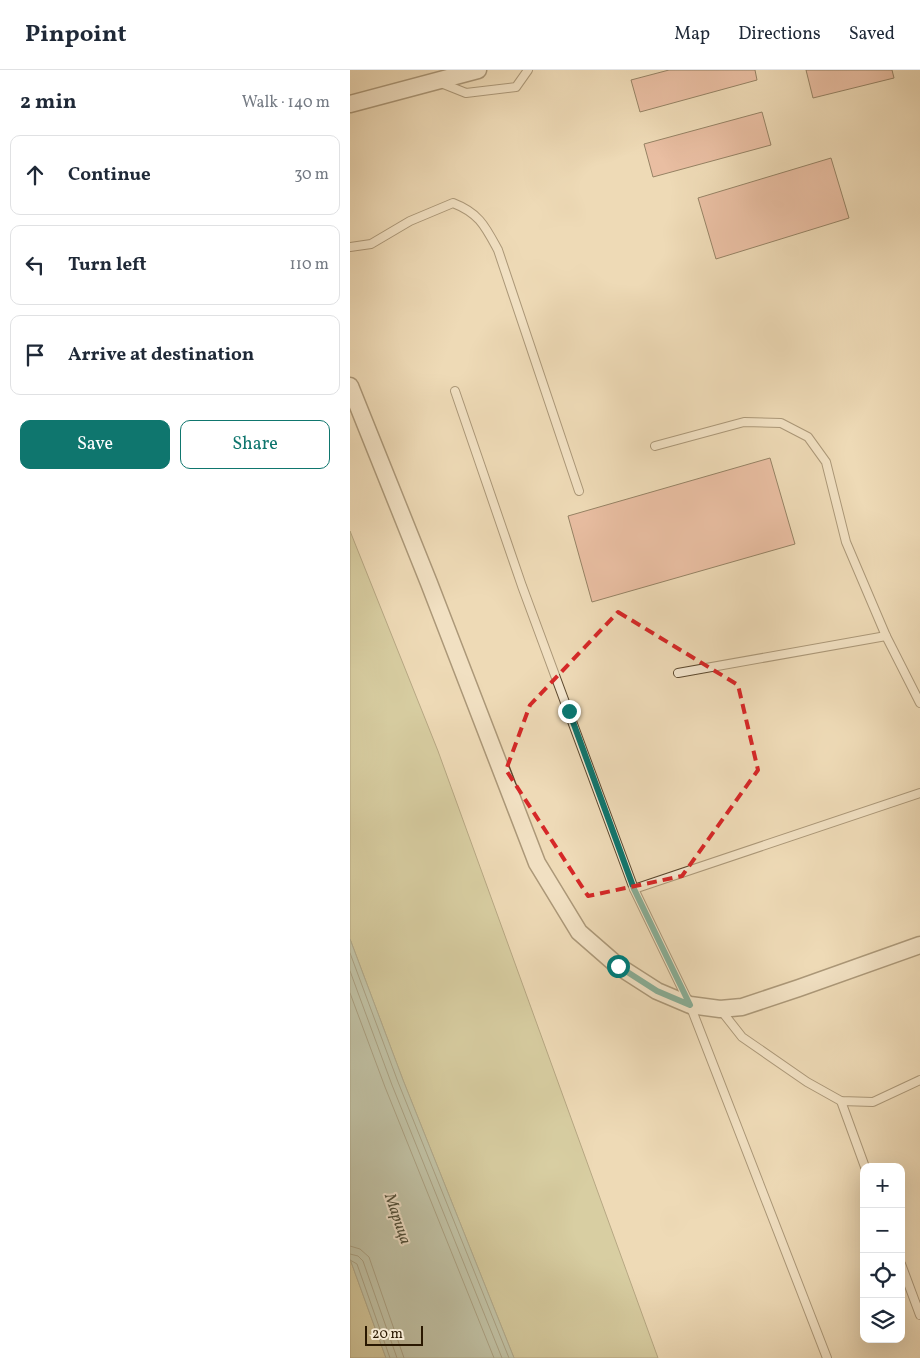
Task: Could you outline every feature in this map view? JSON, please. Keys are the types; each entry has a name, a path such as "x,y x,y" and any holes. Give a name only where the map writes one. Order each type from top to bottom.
{"street":[{"path":"350,104 478,70"},
{"path":"350,386 429,583 537,864 579,932 618,966 657,991 690,1005 720,1009 742,1007 920,945"}],"lane":[{"path":"436,81 466,93 516,86 528,70"},
{"path":"350,246 371,244 410,221 452,203 466,208 481,220 498,250 579,491"},
{"path":"455,391 522,586 634,889 690,1005 827,1358"},
{"path":"655,446 744,422 781,423 808,437 826,462 846,542 886,636 920,703"},
{"path":"678,673 886,636"},
{"path":"634,889 920,793"},
{"path":"720,1009 742,1036 807,1082 841,1101 873,1102 920,1080"},
{"path":"841,1101 864,1163"},
{"path":"905,1275 920,1315"}],"highlighted area":[{"path":"618,612 738,685 758,770 682,876 588,896 506,770 530,705"}],"green space":[{"path":"350,531 438,751 658,1358 514,1358 403,1080 350,939"},
{"path":"350,1259 386,1358 350,1358"}],"water":[{"name":"Марица","path":"350,939 403,1080 514,1358 386,1358 350,1259"}],"building":[{"path":"669,70 755,70 757,80 640,112 631,80"},
{"path":"806,70 892,70 894,78 813,98"},
{"path":"762,112 771,145 653,177 644,144"},
{"path":"831,158 849,218 716,259 698,198"},
{"path":"770,458 795,544 592,602 568,516"}],"route":[{"path":"569,711 634,889 690,1005 657,991 618,966"}]}
